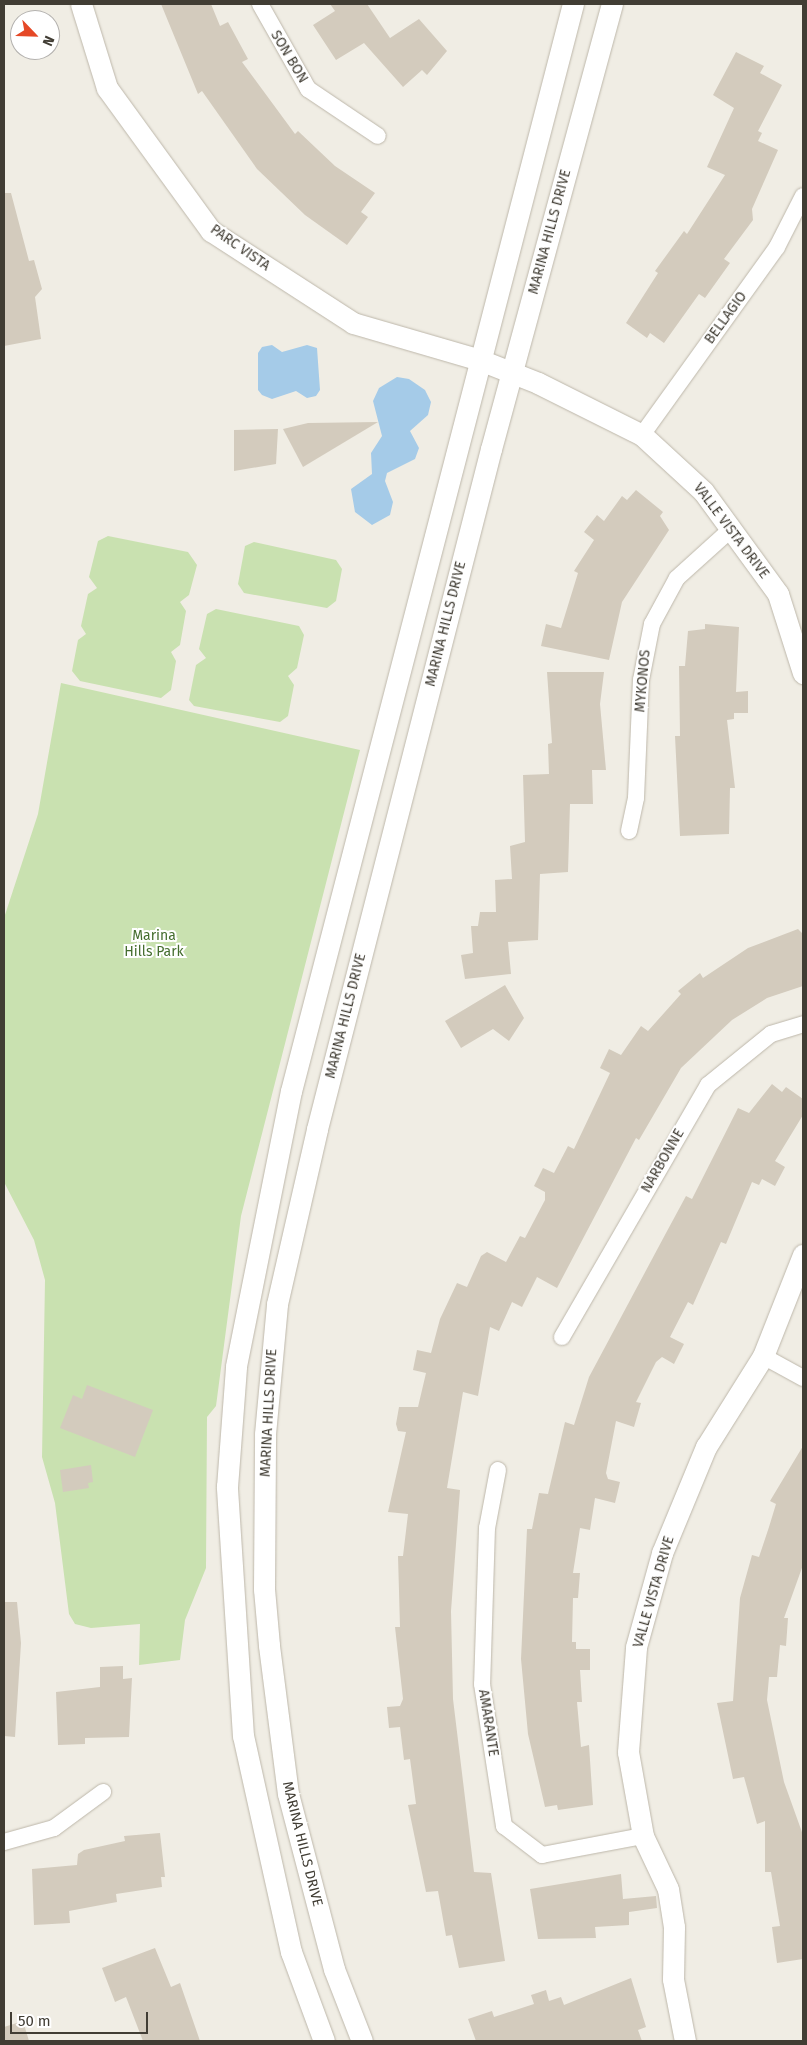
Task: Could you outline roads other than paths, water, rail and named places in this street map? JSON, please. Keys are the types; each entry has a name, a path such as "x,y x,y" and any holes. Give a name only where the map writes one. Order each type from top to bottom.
{"street":[{"name":"PARC VISTA","path":"81,4 107,88 211,231 353,323 480,360"},
{"name":"SON BON","path":"260,4 308,89 378,136"},
{"path":"324,2041 291,1952 244,1736 227,1487 236,1366 292,1091 573,4"},
{"name":"MARINA HILLS DRIVE","path":"362,2041 334,1969 288,1794 264,1589 265,1434 277,1304 317,1129 513,373 612,4"},
{"name":"BELLAGIO","path":"642,435 777,247 803,196"},
{"name":"VALLE VISTA DRIVE","path":"480,360 576,398 642,435 703,490 729,531 778,594 803,672"},
{"name":"MYKONOS","path":"629,831 636,798 641,680 652,624 677,578 729,531"},
{"name":"NARBONNE","path":"562,1337 708,1084 771,1034 803,1024"},
{"name":"VALLE VISTA DRIVE","path":"685,2041 673,1979 674,1927 668,1889 642,1836 628,1752 636,1647 662,1553 706,1447 762,1356 803,1255"},
{"path":"762,1356 803,1378"},
{"name":"AMARANTE","path":"498,1470 487,1528 482,1684 504,1826 542,1855 642,1836"},
{"path":"4,1842 54,1828 103,1792"}],"water":[{"path":"272,345 282,352 307,345 317,348 320,390 316,396 307,398 296,391 272,399 262,395 258,390 258,353 262,347"},
{"path":"397,377 409,379 425,390 431,402 428,415 410,431 419,448 415,459 387,473 385,481 393,502 390,515 372,525 355,512 351,489 372,474 371,453 382,436 373,401 379,388"}],"park label":[{"name":"Marina Hills Park","path":"154,944"}]}
